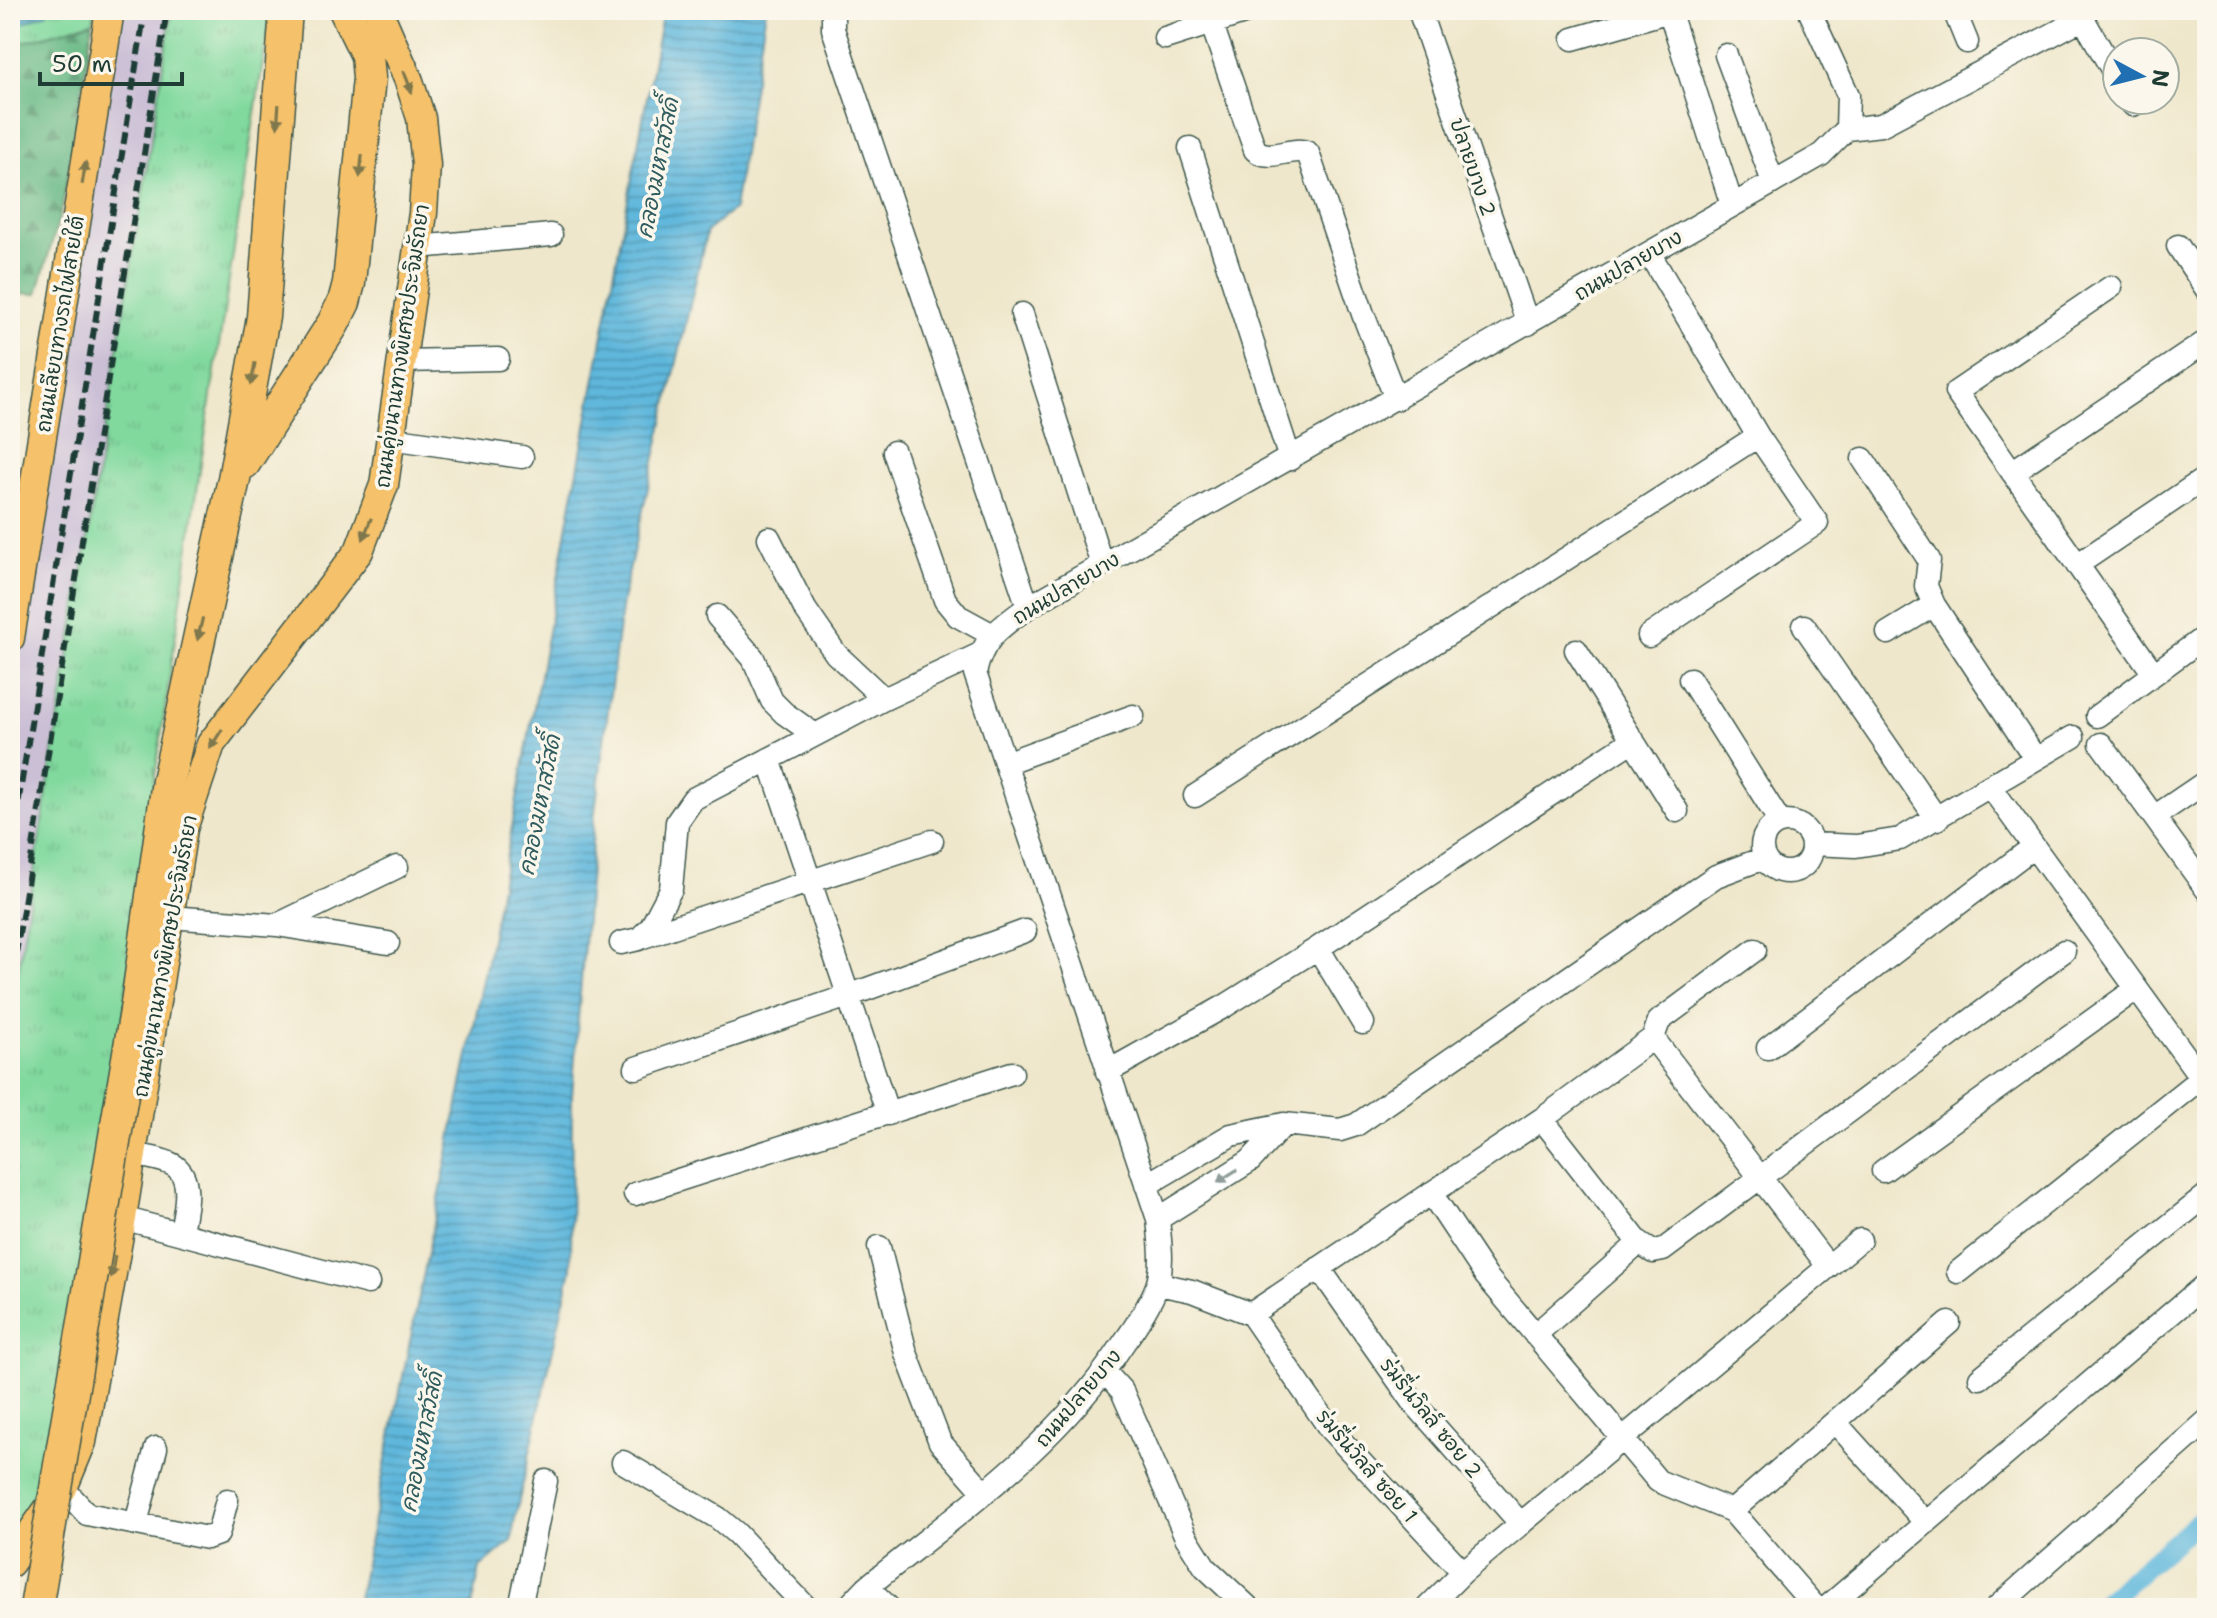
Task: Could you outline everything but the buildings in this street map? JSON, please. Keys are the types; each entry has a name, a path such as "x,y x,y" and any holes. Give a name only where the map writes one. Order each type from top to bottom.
{"highway":[{"path":"36,1608 136,1011 168,781 234,479 263,317 286,10"},
{"path":"234,479 333,324 349,283 369,78 367,55 345,10"}],"main road":[{"name":"ถนนเลียบทางรถไฟสายใต้","path":"10,638 110,10"},
{"name":"ถนนคู่ขนานทางพิเศษประจิมรัถยา","path":"10,1563 63,1488 82,1442 122,1218 183,829 211,744 359,551 384,485 418,247 426,165 421,118 409,81 378,10"}],"street":[{"path":"833,10 833,29 1028,607"},
{"name":"ปลายบาง 2","path":"1419,10 1528,324"},
{"path":"1573,39 1670,10 1732,205"},
{"path":"1809,10 1848,95 1847,129 1881,125 2078,21 2085,22 2101,50"},
{"path":"1954,10 1967,42"},
{"path":"1165,38 1210,17 1250,11"},
{"path":"1210,17 1255,150 1266,155 1293,150 1308,153 1363,314 1396,399"},
{"path":"1726,55 1773,182"},
{"name":"ถนนปลายบาง","path":"847,1608 867,1587 1012,1472 1061,1425 1105,1372 1145,1311 1158,1284 1161,1263 1158,1219 975,673 986,644 1028,607 1821,155 1847,129"},
{"path":"1190,148 1290,459"},
{"path":"418,247 551,235"},
{"path":"2178,246 2207,290"},
{"path":"1649,253 1758,436 1817,523 1649,636"},
{"path":"2111,287 1956,392 2154,674"},
{"path":"1022,314 1102,565"},
{"path":"2012,472 2207,341"},
{"path":"402,361 498,359"},
{"path":"1195,796 1758,436"},
{"path":"391,438 522,457"},
{"path":"894,452 945,600 986,644 693,799 677,822 671,889 651,927 630,941 932,841"},
{"path":"1863,459 1929,560 1926,586 1934,605 2035,758"},
{"path":"2077,565 2207,477"},
{"path":"769,538 805,609 836,654 884,699"},
{"path":"1888,633 1934,605"},
{"path":"717,616 753,658 772,701 815,735"},
{"path":"1804,626 1937,819"},
{"path":"2097,716 2207,635"},
{"path":"1576,650 1677,811"},
{"path":"1690,679 1780,822"},
{"path":"2091,714 2106,726 2101,744 2095,748 2082,747 2073,737 2072,730 2078,718 2091,714"},
{"path":"1005,763 1133,716"},
{"path":"1812,844 1856,846 1900,839 2073,737"},
{"path":"1107,1072 1225,1006 1318,948 1633,740"},
{"path":"2101,744 2207,890"},
{"path":"769,759 888,1114"},
{"path":"2154,817 2207,781"},
{"path":"1958,1272 2204,1082 1990,786"},
{"path":"1780,822 1797,823 1812,844 1807,861 1794,871 1776,870 1764,858 1762,840 1772,826 1780,822"},
{"path":"1768,1048 2032,848"},
{"path":"1146,1185 1231,1135 1284,1124 1340,1130 1356,1125 1716,876 1764,858"},
{"path":"277,925 397,867"},
{"path":"170,917 277,925 388,943"},
{"path":"636,1068 848,996 1025,931"},
{"path":"1318,948 1363,1023"},
{"path":"1158,1284 1192,1291 1251,1314 1542,1119 1653,1038 1659,1021 1755,950"},
{"path":"1542,1119 1639,1243 1653,1252 1663,1250 2064,951"},
{"path":"1883,1171 2136,989"},
{"path":"1653,1038 1828,1266"},
{"path":"635,1194 1012,1073"},
{"path":"1158,1219 1250,1161 1284,1124"},
{"path":"132,1154 174,1165 182,1175 187,1189 181,1232"},
{"path":"1431,1193 1486,1276 1658,1481 1732,1511 1816,1608"},
{"path":"1980,1378 2207,1195"},
{"path":"122,1218 368,1283"},
{"path":"1427,1608 1463,1572 1860,1240"},
{"path":"1535,1335 1639,1243"},
{"path":"879,1247 906,1353 940,1442 985,1493"},
{"name":"ร่มรื่นวิลล์ ซอย 2","path":"1319,1268 1414,1403 1521,1524"},
{"path":"1826,1608 2207,1283"},
{"name":"ร่มรื่นวิลล์ ซอย 1","path":"1251,1314 1330,1429 1463,1572"},
{"path":"1732,1511 1949,1323"},
{"path":"1105,1372 1122,1391 1186,1537 1205,1567 1249,1608"},
{"path":"1996,1608 2207,1421"},
{"path":"1835,1422 1926,1523"},
{"path":"136,1523 156,1448"},
{"path":"623,1462 718,1518 807,1608"},
{"path":"520,1608 546,1481"},
{"path":"63,1488 87,1514 207,1538 218,1534 227,1500"},
{"path":"867,1587 889,1608"}],"shaded area":[{"path":"121,10 262,10 10,1524 10,713"}],"green space":[{"path":"10,10 95,10 93,22 10,46"},
{"path":"172,10 271,10 150,810 68,1451 10,1537 10,1023"},
{"path":"93,22 62,208 37,294 10,293 10,46"}],"water":[{"path":"10,10 17,10 20,16 26,17 39,10 48,10 10,28"},
{"name":"คลองมหาสวัสดิ์","path":"663,10 766,10 734,209 707,231 622,601 594,819 572,1095 571,1269 512,1541 480,1568 472,1608 356,1608 488,956"}],"waterway":[{"path":"2098,1608 2207,1514"}],"railway":[{"path":"10,855 145,10"},
{"path":"10,991 167,10"}]}
